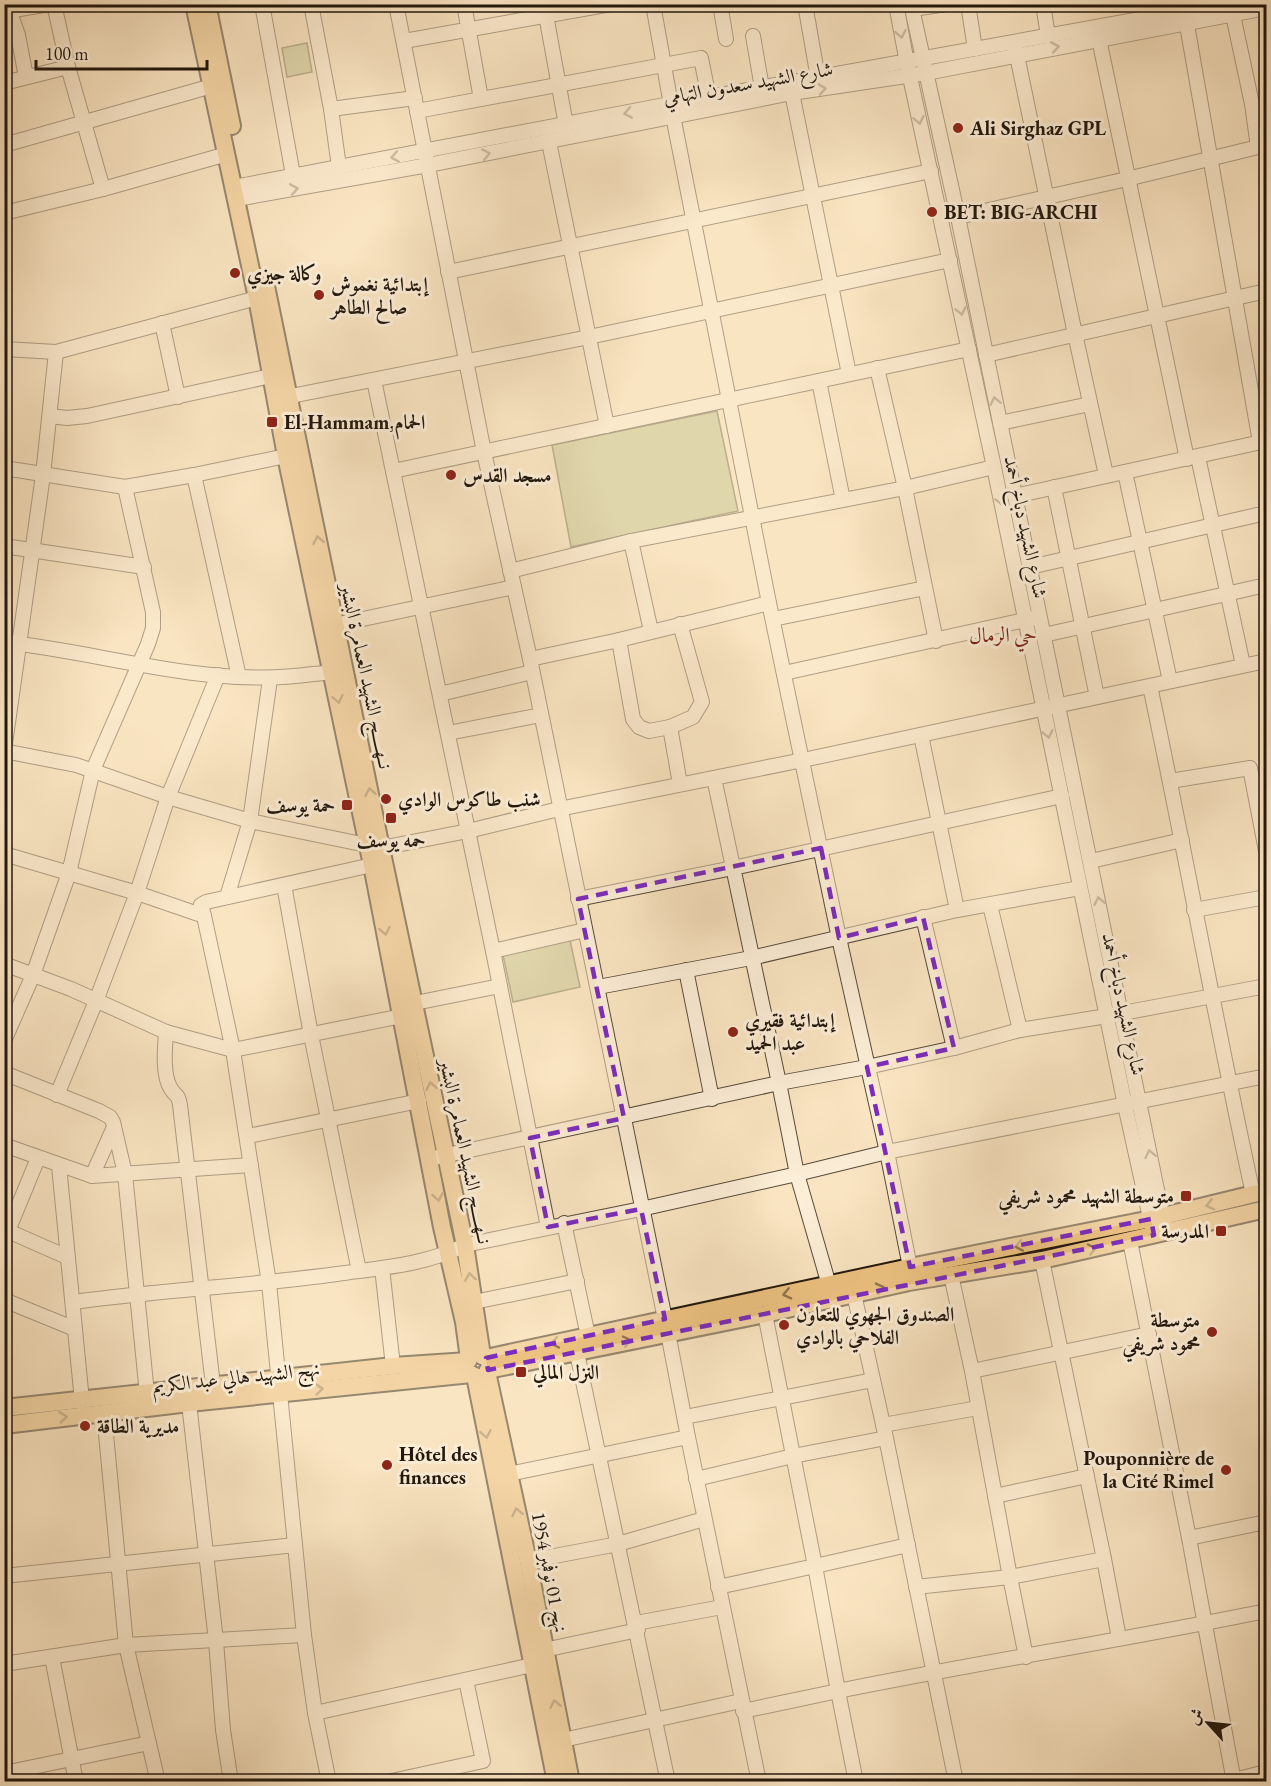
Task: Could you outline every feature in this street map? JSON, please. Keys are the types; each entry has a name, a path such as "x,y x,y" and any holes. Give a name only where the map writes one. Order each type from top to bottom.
{"main road":[{"name":"نــهـــــج الشهيد العمامرة البشير","path":"194,4 227,154 240,192 339,672 405,1008"},
{"name":"نــهـــــج الشهيد العمامرة البشير","path":"207,4 271,376 283,398 286,456 329,626"},
{"name":"نــهـــــج الشهيد العمامرة البشير","path":"374,846 372,865 438,1157 465,1245 474,1302 478,1366"},
{"path":"405,1008 419,1101 438,1157 448,1253 464,1322 478,1366"},
{"path":"478,1366 588,1336 765,1314 909,1282 1042,1260 1130,1241 1158,1226 1259,1193"},
{"path":"4,1408 213,1385 278,1386 393,1366 478,1366 578,1353 749,1303 910,1267 1266,1209"},
{"name":"نهج الشهيد هالي عبد الكريم","path":"4,1425 189,1403 278,1386 478,1366"},
{"name":"نهج 01 نوفمبر 1954","path":"478,1366 509,1474 528,1561 532,1665 556,1782"},
{"name":"نهج 01 نوفمبر 1954","path":"478,1366 531,1621 544,1650 571,1782"}],"street":[{"path":"26,77 18,35 8,8 49,4"},
{"path":"54,4 68,67 103,189"},
{"path":"262,4 293,175"},
{"path":"311,4 331,109 339,166"},
{"path":"464,4 481,99"},
{"path":"404,41 545,10 611,4"},
{"path":"653,4 728,400 839,938 910,1267"},
{"path":"720,4 726,39"},
{"path":"805,4 819,78"},
{"name":"شارع الشهيد دباخ أحمد","path":"896,4 1107,1016 1132,1103 1158,1226"},
{"path":"911,7 946,4"},
{"path":"968,4 975,49"},
{"path":"1043,4 1048,36"},
{"path":"400,5 416,105 484,452 598,987 641,1209 667,1326 704,1519 759,1782"},
{"name":"شارع الشهيد دباخ أحمد","path":"911,7 958,217 1122,1013 1132,1103"},
{"name":"شارع الشهيد سعدون التهامي","path":"925,66 975,49 1016,49 1048,36 1228,10 1266,8"},
{"path":"545,10 566,125"},
{"path":"958,217 1258,147 1252,104 1228,10"},
{"name":"شارع الشهيد سعدون التهامي","path":"240,192 426,158 566,125 792,93 1016,49 1099,39 1175,17 1228,10"},
{"path":"1015,496 1263,442 1209,160 1175,17"},
{"path":"753,36 762,88"},
{"path":"1099,39 1156,316 1192,458 1212,525 1243,665"},
{"path":"1016,49 1106,475"},
{"path":"331,109 481,99 701,58 709,98"},
{"path":"4,83 68,67"},
{"name":"شارع الشهيد سعدون التهامي","path":"240,192 293,175 339,166 426,158 549,142 709,98 762,88 819,78 908,69"},
{"path":"4,145 212,86"},
{"path":"792,93 849,374"},
{"path":"549,142 607,426"},
{"path":"4,213 103,189 227,154"},
{"path":"448,272 930,171"},
{"path":"283,398 589,337 950,260"},
{"path":"986,355 1266,291"},
{"path":"4,349 56,352 257,298"},
{"path":"162,323 178,397"},
{"path":"393,471 969,349"},
{"path":"56,352 21,644 4,751 76,765 168,797 250,821 374,846 468,831 559,809 803,760 1266,661"},
{"path":"877,368 936,641"},
{"path":"50,416 67,418 87,416 271,376"},
{"path":"374,380 548,1227"},
{"path":"819,381 843,500"},
{"path":"1000,423 1090,404"},
{"path":"4,468 124,487 286,456"},
{"path":"510,571 632,542 904,488 994,467"},
{"path":"1125,472 1170,681"},
{"path":"194,475 239,677"},
{"path":"4,1041 33,975 69,873 93,770 153,628 153,612 144,567 124,487"},
{"path":"1054,487 1096,697"},
{"path":"1030,567 1266,513"},
{"path":"632,542 651,631"},
{"path":"4,546 144,567"},
{"path":"1044,635 1266,585"},
{"path":"329,626 514,587"},
{"path":"773,619 925,588"},
{"path":"440,694 651,631 770,603"},
{"path":"784,673 1041,617"},
{"path":"619,640 633,719 639,727 649,731 670,727 693,717 702,702 680,624"},
{"path":"4,642 138,664 239,677 270,679 339,672"},
{"path":"57,1095 137,893 168,797 218,675"},
{"path":"227,897 250,821 270,679"},
{"path":"1149,686 1182,840 1228,1083 1259,1193"},
{"path":"448,732 541,715"},
{"path":"670,727 680,784"},
{"path":"921,735 957,910"},
{"path":"1170,780 1250,768 1266,851"},
{"path":"714,778 797,1174 829,1285"},
{"path":"578,899 1062,796"},
{"path":"1091,861 1182,840"},
{"path":"4,854 137,893 204,916"},
{"path":"328,1782 304,1635 269,1283 248,1136 233,1050 201,908 203,903 372,865"},
{"path":"284,885 327,1120 359,1271"},
{"path":"598,987 751,958 957,910 1080,888"},
{"path":"1194,910 1266,897"},
{"path":"990,905 1020,1030"},
{"path":"923,917 954,1048"},
{"path":"493,951 585,930"},
{"path":"4,964 96,1000 166,1032 233,1050 311,1035 405,1008 500,986"},
{"path":"686,970 712,1099"},
{"path":"438,1157 779,1083 867,1067 954,1048 1020,1030 1266,986"},
{"path":"166,1032 164,1057 171,1089 178,1095 180,1105 213,1385"},
{"path":"4,1073 107,1115 113,1122 125,1174 147,1394"},
{"path":"73,1302 138,1293 269,1283 382,1268 448,1253 465,1245 641,1209 887,1152 1266,1076"},
{"path":"248,1136 419,1101"},
{"path":"92,1176 114,1127"},
{"path":"4,1145 92,1176 251,1165"},
{"path":"38,1158 8,1231 67,1257"},
{"path":"59,1166 82,1401"},
{"path":"564,1223 588,1336"},
{"path":"1130,1241 1234,1781 1266,1772"},
{"path":"1042,1260 1119,1638"},
{"path":"382,1268 393,1366"},
{"path":"951,1275 972,1371 1026,1657"},
{"path":"474,1302 577,1281"},
{"path":"854,1294 885,1432 956,1782"},
{"path":"4,1300 75,1329"},
{"path":"765,1314 856,1782"},
{"path":"972,1371 1149,1334"},
{"path":"578,1353 668,1782"},
{"path":"685,1417 873,1380"},
{"path":"189,1403 216,1641 223,1730 231,1782"},
{"path":"696,1479 978,1408"},
{"path":"104,1413 126,1646 158,1782"},
{"path":"509,1474 688,1437"},
{"path":"995,1496 1087,1476"},
{"path":"528,1561 618,1544 704,1519"},
{"path":"1189,1538 1266,1522"},
{"path":"4,1576 296,1545"},
{"path":"718,1587 908,1545"},
{"path":"916,1587 1010,1577 1104,1559"},
{"path":"544,1650 722,1607"},
{"path":"563,1740 656,1720 838,1691 934,1671 1026,1657 1266,1611"},
{"path":"4,1664 126,1646 304,1635"},
{"path":"52,1657 76,1782"},
{"path":"315,1713 532,1665"},
{"path":"387,1782 445,1776 483,1761 466,1680"},
{"path":"4,1773 149,1743"}],"highlighted area":[{"path":"821,848 839,938 923,917 954,1048 867,1067 910,1267 1151,1219 1154,1235 488,1370 486,1358 665,1319 641,1209 548,1227 530,1138 624,1118 578,899"}],"green space":[{"path":"307,43 312,72 287,77 282,48"},
{"path":"717,411 738,511 571,547 552,445"},
{"path":"570,940 580,987 513,1002 503,955"}],"place":[{"name":"Ali Sirghaz GPL","path":"958,128"},
{"name":"BET: BIG-ARCHI","path":"932,212"},
{"name":"وكالة جيزي","path":"235,273"},
{"name":"إبتدائية نغموش صالح الطاهر","path":"319,295"},
{"name":"El-Hammam,الحمام","path":"272,422"},
{"name":"مسجد القدس","path":"451,475"},
{"name":"شنب طاكوس الوادي","path":"386,799"},
{"name":"حمة يوسف","path":"347,805"},
{"name":"حمه يوسف","path":"391,818"},
{"name":"إبتدائية فقيري عبد الحميد","path":"733,1032"},
{"name":"متوسطة الشهيد محمود شريفي","path":"1186,1196"},
{"name":"المدرسة","path":"1221,1231"},
{"name":"الصندوق الجهوي للتعاون الفلاحي بالوادي","path":"784,1325"},
{"name":"متوسطة محمود شريفي","path":"1212,1332"},
{"name":"النزل المالي","path":"521,1372"},
{"name":"مديرية الطاقة","path":"85,1426"},
{"name":"Hôtel des finances","path":"387,1465"},
{"name":"Pouponnière de la Cité Rimel","path":"1226,1470"}],"district":[{"name":"حي الرمال","path":"1003,634"}]}
